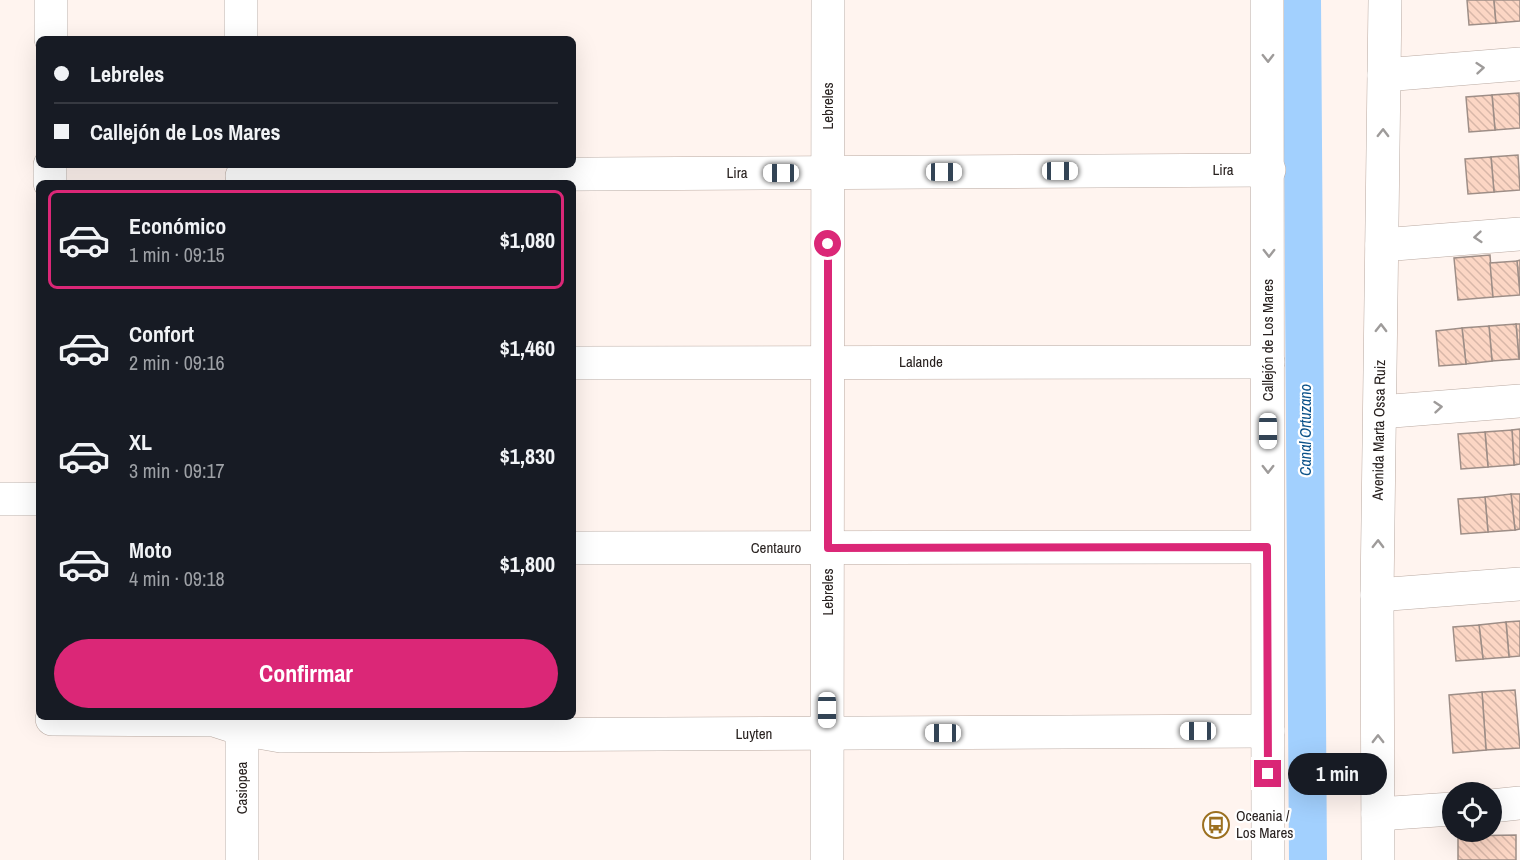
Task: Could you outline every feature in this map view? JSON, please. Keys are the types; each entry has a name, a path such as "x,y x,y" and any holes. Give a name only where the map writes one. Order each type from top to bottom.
{"street":[{"path":"51,0 51,36"},
{"path":"242,0 242,36"},
{"name":"Lebreles","path":"827,860 828,0"},
{"name":"Callejón de Los Mares","path":"1267,0 1269,170 1268,860"},
{"name":"Avenida Marta Ossa Ruiz","path":"1378,860 1377,595 1385,0"},
{"path":"1384,75 1520,64"},
{"name":"Lira","path":"242,175 1269,170"},
{"path":"1382,245 1520,234"},
{"name":"Lalande","path":"576,363 1268,362"},
{"path":"1380,412 1520,401"},
{"path":"0,499 36,499"},
{"name":"Centauro","path":"576,548 1267,547"},
{"path":"1377,595 1520,584"},
{"name":"Luyten","path":"214,720 242,723 281,736 1268,731"},
{"name":"Casiopea","path":"242,723 242,860"},
{"path":"1502,805 1520,803"},
{"path":"1378,814 1442,810"}],"building":[{"path":"1467,0 1494,0 1496,23 1469,25"},
{"path":"1494,0 1520,0 1520,21 1496,23"},
{"path":"1519,93 1520,128 1495,130 1492,95"},
{"path":"1492,95 1495,130 1469,132 1466,97"},
{"path":"1518,155 1520,190 1494,192 1491,157"},
{"path":"1491,157 1494,192 1468,194 1465,159"},
{"path":"1490,255 1493,297 1458,300 1454,258"},
{"path":"1520,260 1520,295 1517,261"},
{"path":"1517,261 1520,295 1493,297 1490,263"},
{"path":"1516,324 1520,324 1520,359 1519,359"},
{"path":"1516,324 1519,359 1492,361 1489,326"},
{"path":"1489,326 1492,361 1466,364 1462,328"},
{"path":"1462,328 1466,364 1439,366 1436,331"},
{"path":"1520,429 1520,464 1514,465 1512,430"},
{"path":"1512,430 1514,465 1488,467 1485,432"},
{"path":"1485,432 1488,467 1461,469 1458,434"},
{"path":"1511,494 1520,494 1520,529 1515,530"},
{"path":"1511,494 1515,530 1488,532 1485,497"},
{"path":"1485,497 1488,532 1461,534 1458,499"},
{"path":"1520,621 1520,656 1509,657 1506,622"},
{"path":"1506,622 1509,657 1483,659 1479,625"},
{"path":"1479,625 1483,659 1456,661 1453,627"},
{"path":"1515,690 1520,748 1486,750 1482,692"},
{"path":"1482,692 1486,750 1453,753 1449,695"},
{"path":"1502,835 1516,835 1516,860 1458,860 1458,842 1502,842"}],"waterway":[{"name":"Canal Ortuzano","path":"1302,0 1308,860"}],"place":[{"name":"Oceania / Los Mares","path":"1216,825"}],"route":[{"path":"828,244 828,548 1267,547 1268,774"}]}
